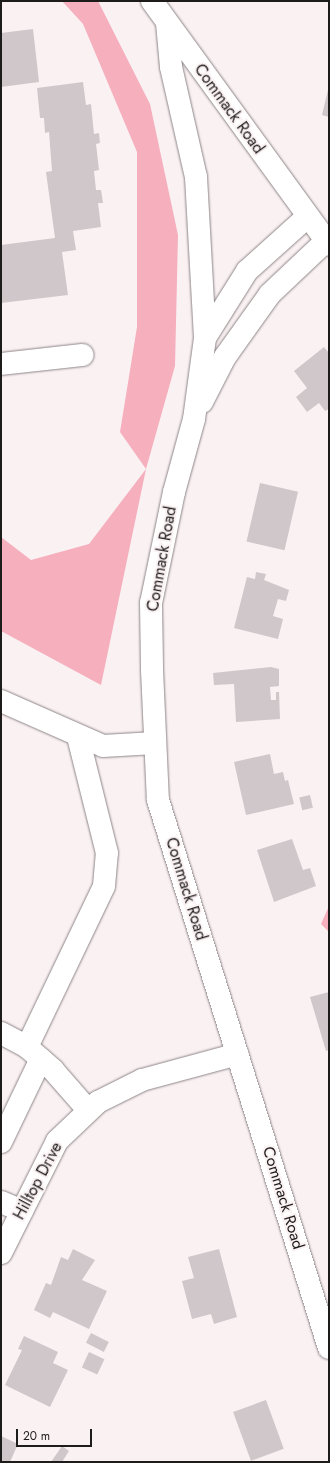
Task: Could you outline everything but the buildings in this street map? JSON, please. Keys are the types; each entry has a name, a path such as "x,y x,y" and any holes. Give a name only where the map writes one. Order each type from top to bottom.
{"street":[{"name":"Commack Road","path":"152,1 307,217 328,243 270,294 225,357 194,418"},
{"path":"167,23 171,67 196,177 205,338"},
{"name":"Commack Road","path":"307,217 247,271 205,338 194,418 174,492 151,604 158,800 329,1348"},
{"path":"1,364 83,355"},
{"path":"1,701 78,737 104,746 155,742"},
{"path":"1,1142 34,1053 104,886 107,852 78,737"},
{"path":"1,1033 34,1053 88,1110"},
{"name":"Hilltop Drive","path":"1,1252 57,1141 88,1110 98,1102 142,1080 238,1054"},
{"path":"1,1202 22,1211"}],"shaded area":[{"path":"62,1 98,1 150,104 178,235 175,366 146,469 120,432 137,327 137,152 83,24"},
{"path":"146,469 101,685 1,631 1,537 31,560 89,544"},
{"path":"329,906 329,932 321,924"}]}
